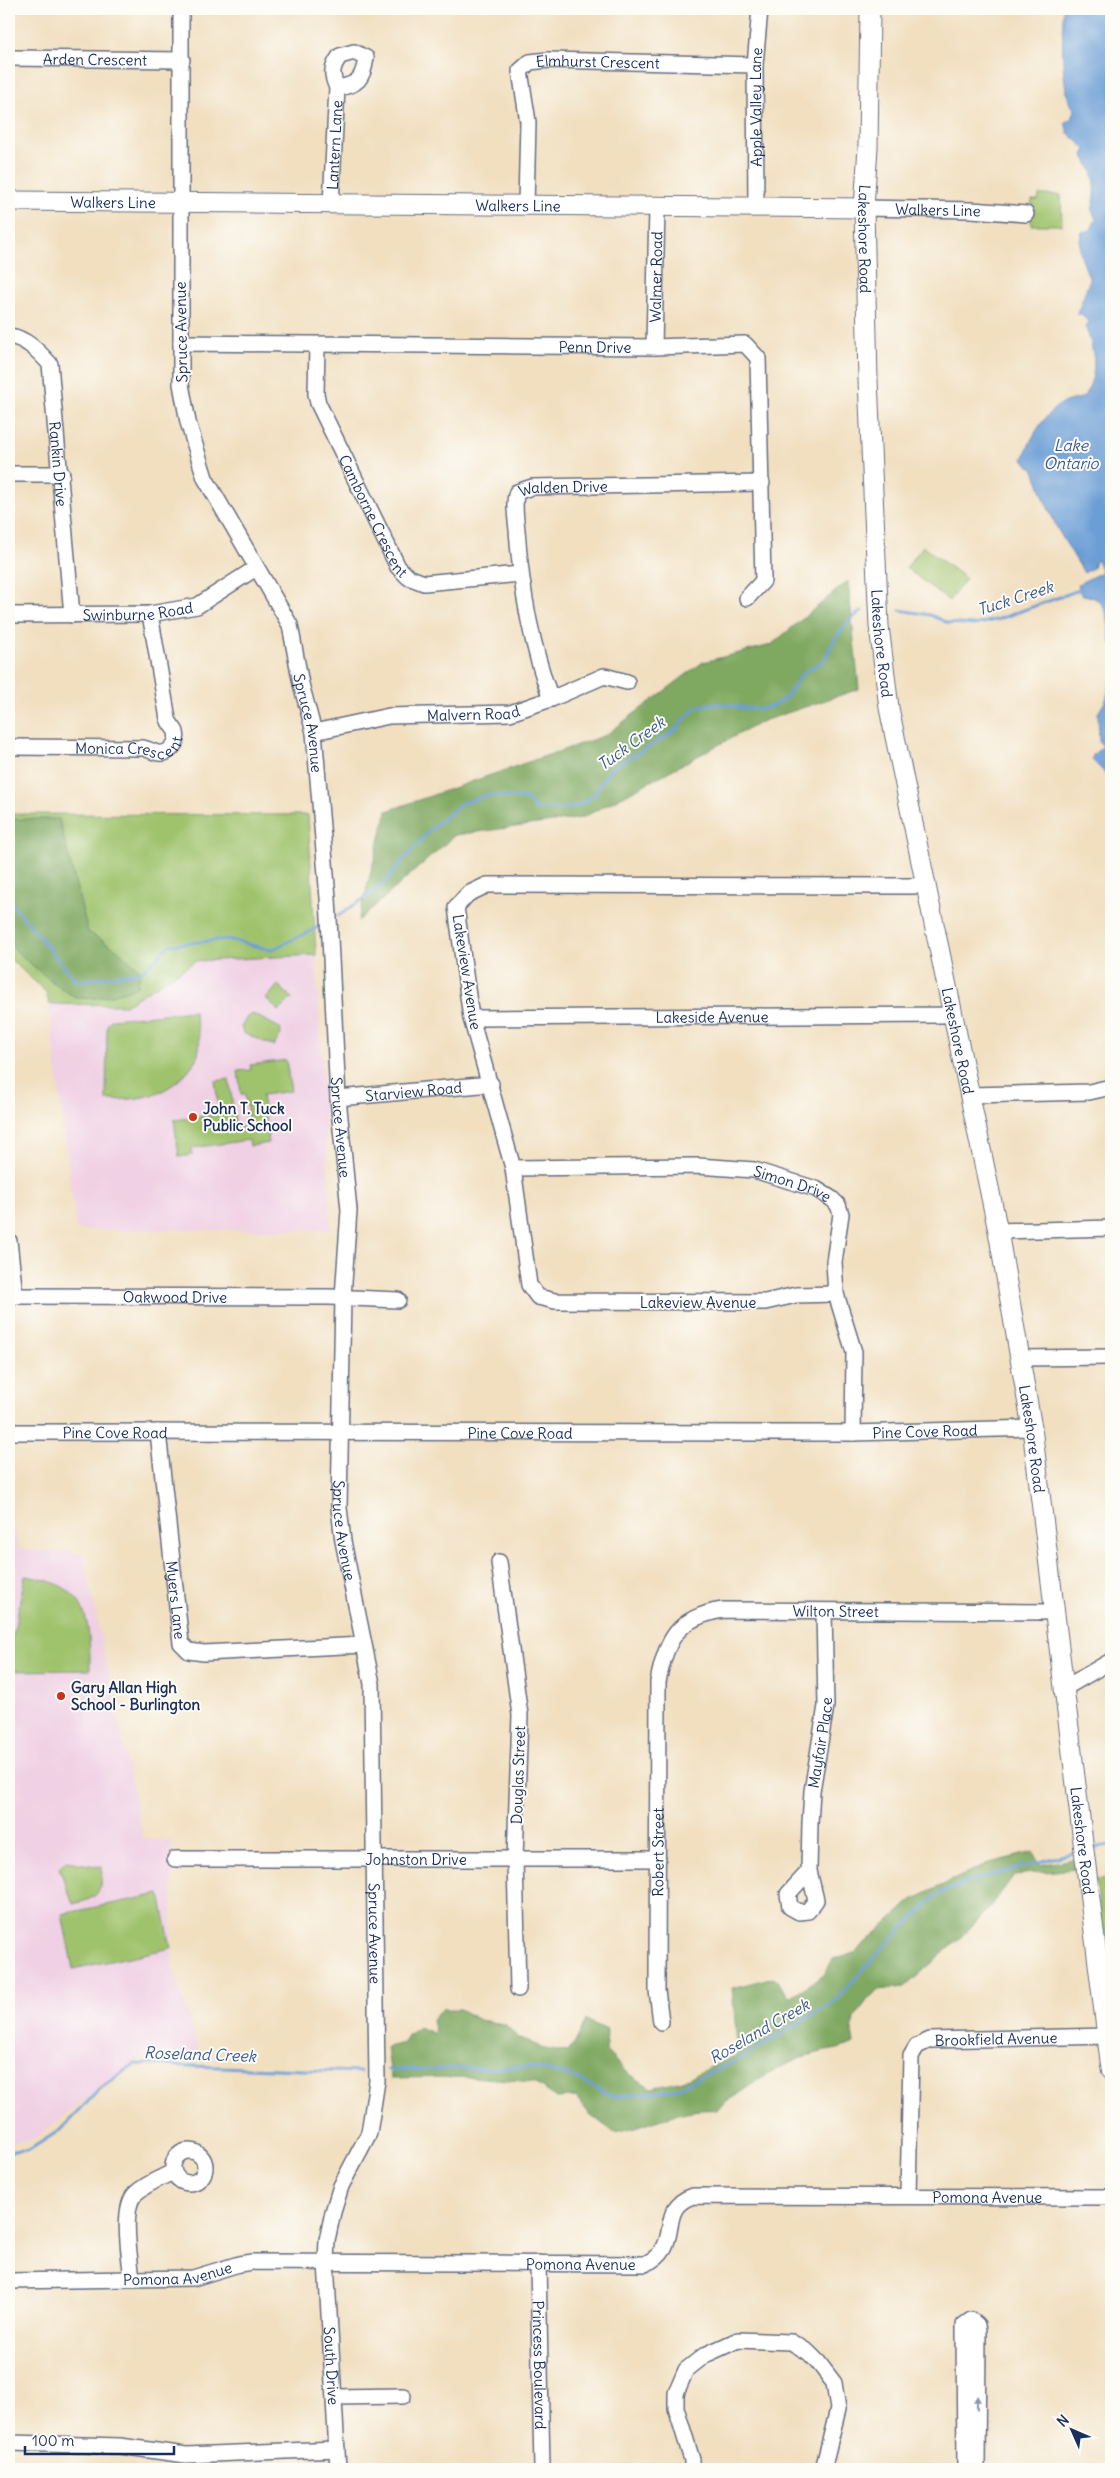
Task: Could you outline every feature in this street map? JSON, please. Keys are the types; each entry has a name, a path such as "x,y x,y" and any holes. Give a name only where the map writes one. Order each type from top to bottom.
{"main road":[{"name":"Lakeshore Road","path":"870,9 868,147 864,208 868,380 881,648 889,708 998,1231 1021,1358 1032,1428 1111,2069"},
{"name":"Walkers Line","path":"9,201 526,205 657,208 864,208"}],"street":[{"name":"Spruce Avenue","path":"180,9 182,60 180,202 181,384 188,422 205,478 290,625 301,684 314,732 328,898 338,1098 349,1210 343,1297 339,1508 343,1541 372,1684 377,2081 369,2133 341,2186 333,2212 327,2240 326,2262"},
{"name":"Apple Valley Lane","path":"756,207 755,65 760,9"},
{"name":"Arden Crescent","path":"9,58 182,60"},
{"name":"Elmhurst Crescent","path":"526,205 528,122 520,71 530,62 548,60 755,65"},
{"name":"Lantern Lane","path":"331,204 337,88"},
{"name":"Walmer Road","path":"654,346 657,208"},
{"name":"Walkers Line","path":"864,208 981,210 1026,214"},
{"name":"Rankin Drive","path":"9,336 16,337 37,350 50,364 62,474 72,615"},
{"name":"Penn Drive","path":"181,343 654,346 745,344 758,358 763,581 747,598"},
{"name":"Camborne Crescent","path":"317,345 316,394 318,403 398,567 408,577 424,583 520,574"},
{"path":"9,474 62,474"},
{"name":"Walden Drive","path":"551,699 537,661 520,574 516,496 522,489 532,487 762,483"},
{"name":"Swinburne Road","path":"9,615 150,614 197,606 256,568"},
{"name":"Monica Crescent","path":"9,747 143,748 158,753 168,752 174,745 176,738 175,731 170,726 168,719 150,614"},
{"name":"Malvern Road","path":"314,732 388,716 510,713 551,699 604,676 627,682"},
{"name":"Lakeview Avenue","path":"836,1294 796,1295 765,1302 555,1301 538,1297 529,1285 513,1168 471,1018 456,907 468,894 487,885 912,886 926,884"},
{"name":"Lakeside Avenue","path":"471,1018 933,1015 953,1012"},
{"name":"Starview Road","path":"338,1098 491,1084"},
{"path":"970,1095 1089,1092 1111,1088"},
{"name":"Simon Drive","path":"513,1168 698,1166 754,1170 816,1189 832,1199 838,1205 840,1214 834,1262 836,1294 854,1352 853,1434"},
{"path":"998,1231 1111,1228"},
{"path":"9,1241 12,1296"},
{"name":"Oakwood Drive","path":"12,1296 343,1297 398,1300"},
{"path":"1021,1358 1111,1357"},
{"name":"Pine Cove Road","path":"9,1432 853,1434 1032,1428"},
{"name":"Myers Lane","path":"158,1432 182,1643 189,1651 204,1653 363,1645"},
{"name":"Douglas Street","path":"499,1562 520,1715 516,1859 518,1989"},
{"name":"Wilton Street","path":"658,1682 663,1654 676,1631 703,1613 723,1610 1054,1612"},
{"name":"Mayfair Place","path":"809,1871 812,1791 826,1706 824,1612"},
{"path":"1063,1689 1111,1661"},
{"name":"Robert Street","path":"658,1682 657,1990 661,2022"},
{"name":"Johnston Drive","path":"175,1859 658,1860"},
{"name":"Brookfield Avenue","path":"908,2195 911,2056 917,2046 930,2040 1108,2036"},
{"path":"132,2279 128,2217 130,2203 135,2194 147,2185 173,2172"},
{"name":"Pomona Avenue","path":"9,2281 193,2278 252,2262 645,2264 657,2258 666,2248 673,2212 680,2200 692,2196 908,2195 1111,2197"},
{"name":"South Drive","path":"326,2262 338,2469"},
{"name":"Princess Boulevard","path":"538,2263 542,2469"},
{"path":"965,2469 971,2438 978,2325 971,2320 964,2325 971,2438 977,2469"},
{"path":"692,2469 692,2460 676,2408 676,2393 686,2370 705,2355 738,2340 754,2340 790,2342 808,2352 834,2383 838,2409 824,2469"},
{"path":"334,2397 403,2396"},
{"path":"9,2443 120,2446 186,2455 337,2449"}],"shaded area":[{"name":"John T. Tuck Public School","path":"316,955 331,1230 76,1230 49,1004 125,1005 196,961"},
{"name":"Gary Allan High School - Burlington","path":"9,1517 19,1549 83,1553 143,1838 172,1842 172,1965 200,2054 147,2054 33,2139 9,2143"}],"green space":[{"path":"1039,195 1061,195 1062,225 1031,225 1032,200 1038,200"},
{"path":"923,546 966,579 949,601 906,568"},
{"path":"848,581 859,689 763,721 582,818 455,835 358,921 387,811 606,735 703,662 771,645"},
{"path":"9,814 308,815 316,955 196,961 125,1005 49,1004 46,992 9,958"},
{"path":"9,819 59,819 88,932 118,950 141,971 137,987 102,997 80,998 74,996 33,966 9,944"},
{"path":"278,985 292,998 279,1011 266,999"},
{"path":"194,1011 199,1035 199,1049 196,1059 187,1072 160,1092 139,1098 106,1100 107,1025 112,1019"},
{"path":"253,1014 280,1028 281,1034 274,1046 243,1033 241,1027 247,1017"},
{"path":"286,1060 291,1091 262,1095 269,1143 250,1146 249,1140 192,1148 192,1155 179,1157 174,1120 219,1114 215,1081 229,1079 236,1128 249,1126 245,1094 241,1094 238,1071 251,1070 250,1065"},
{"path":"25,1576 46,1580 61,1586 73,1595 81,1605 89,1633 90,1670 11,1671 9,1655"},
{"path":"1033,1852 1040,1865 1074,1859 1076,1869 1014,1875 989,1909 905,1987 878,1990 869,1998 854,2018 852,2032 854,2043 814,2054 788,2064 750,2086 716,2110 690,2111 616,2133 591,2116 576,2097 556,2098 533,2082 472,2077 391,2078 387,2047 404,2043 408,2035 419,2027 435,2034 432,2020 442,2009 460,2009 479,2020 505,2024 518,2038 549,2050 567,2052 577,2039 586,2020 607,2030 606,2051 625,2071 651,2088 682,2081 738,2054 732,1988 774,1977 790,1997 824,1975 833,1959 855,1952 912,1900 986,1864"},
{"path":"66,1861 102,1867 101,1883 93,1897 73,1904 59,1868"},
{"path":"1111,1878 1111,2005 1096,1879"},
{"path":"160,1894 171,1948 73,1969 62,1914"},
{"path":"1105,1937 1111,1939 1111,2019 1099,1944"}],"water":[{"name":"Lake Ontario","path":"1063,9 1111,9 1111,644 1108,619 1103,605 1098,600 1081,595 1078,584 1102,572 1097,560 1093,568 1084,573 1058,530 1034,470 1023,460 1037,430 1052,410 1064,402 1084,397 1094,369 1093,353 1085,325 1089,323 1082,314 1077,314 1090,279 1080,250 1080,238 1082,232 1091,230 1096,219 1092,211 1095,182 1091,169 1083,155 1086,149 1068,133 1065,122 1072,119 1075,110 1066,90 1064,77"},
{"path":"1111,679 1111,779 1092,760 1093,755 1103,746 1099,742 1098,713 1106,700"}],"waterway":[{"name":"Tuck Creek","path":"900,610 930,615 948,623 974,625 999,619 1079,590"},
{"name":"Tuck Creek","path":"338,916 378,889 429,831 462,803 489,795 527,799 536,810 558,809 581,804 593,795 611,769 660,741 674,731 698,707 720,704 755,709 767,708 778,704 788,695 803,673 823,661 844,627 862,611"},
{"name":"Tuck Creek","path":"9,900 76,981 141,972 170,945 228,939 271,950 319,927"},
{"path":"1090,1848 1111,1845"},
{"name":"Roseland Creek","path":"388,2070 527,2067 569,2075 614,2097 673,2090 742,2058 835,2001 881,1950 938,1894 968,1882 1079,1851"},
{"name":"Roseland Creek","path":"9,2151 29,2150 60,2130 101,2088 134,2064 361,2072"}],"place":[{"name":"John T. Tuck Public School","path":"193,1117"},
{"name":"Gary Allan High School - Burlington","path":"61,1696"}]}
